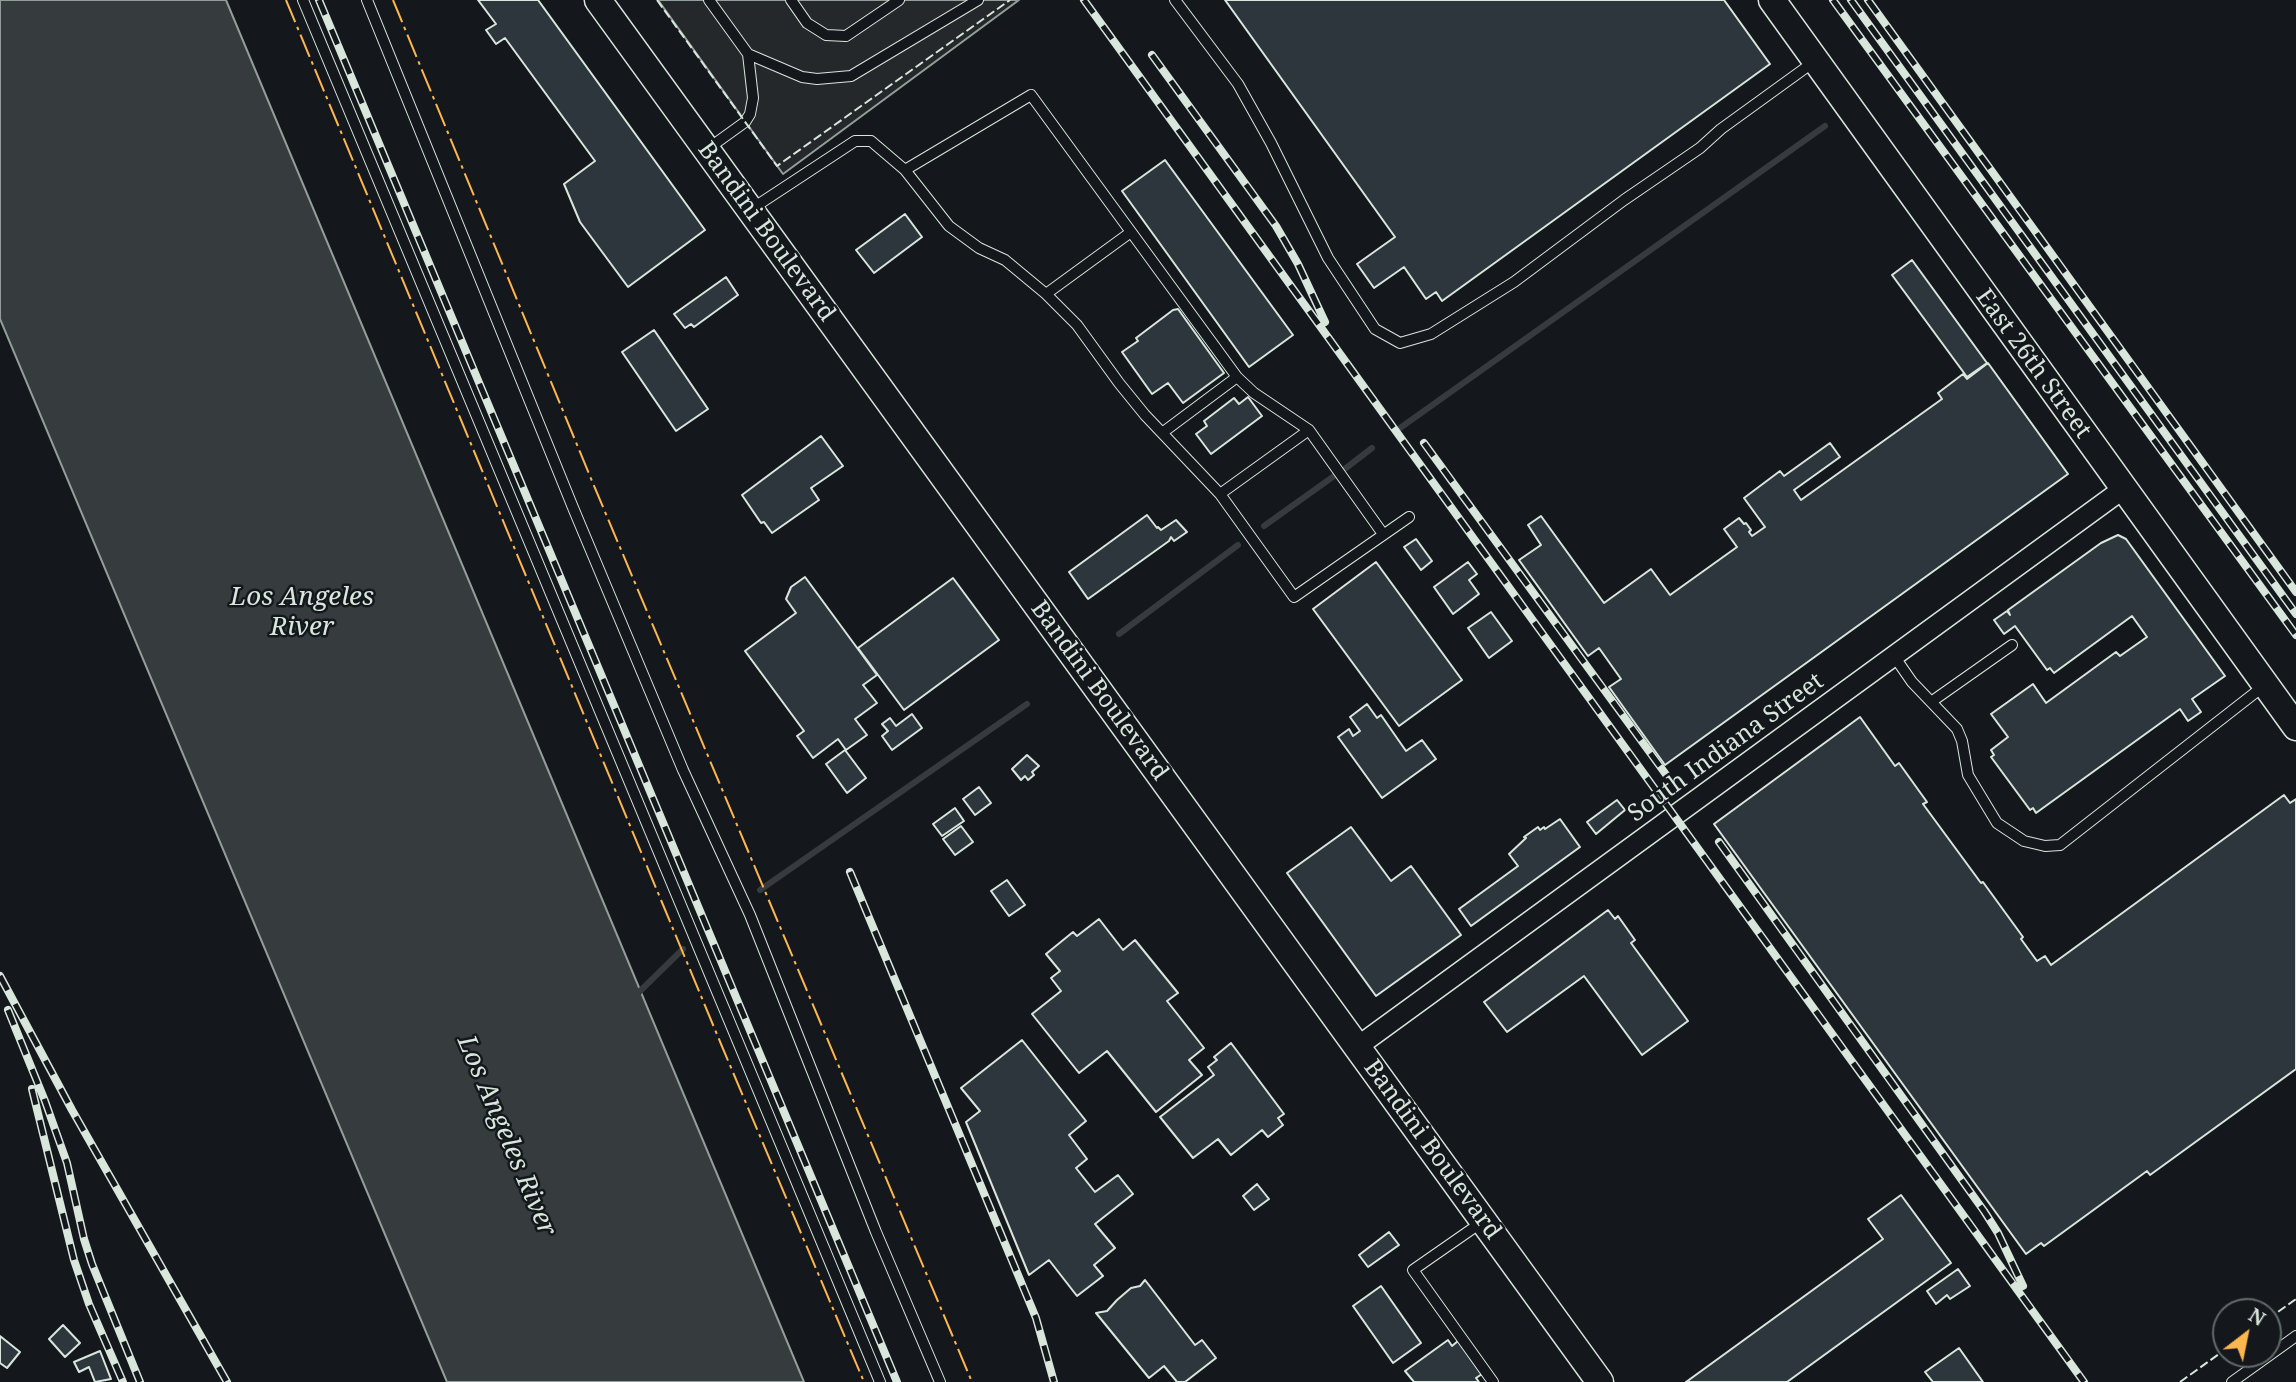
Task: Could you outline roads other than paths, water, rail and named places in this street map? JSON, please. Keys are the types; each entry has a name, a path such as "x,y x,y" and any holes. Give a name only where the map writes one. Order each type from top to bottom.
{"main road":[{"name":"Bandini Boulevard","path":"598,0 1600,1382"},
{"name":"East 26th Street","path":"1772,0 2296,727"}],"street":[{"name":"South Indiana Street","path":"1357,1046 2123,489"}],"lane":[{"path":"303,0 880,1382"},
{"path":"367,0 579,522 683,771 750,915 876,1232 940,1382"},
{"path":"707,150 745,122 750,114 753,89 748,54 709,0"},
{"path":"791,0 807,23 826,35 846,36 899,0"},
{"path":"748,54 802,77 817,79 851,75 978,0"},
{"path":"1175,0 1238,84 1271,143 1328,258 1341,278 1375,329 1400,343 1431,334 1514,282 1815,61"},
{"path":"905,170 1031,95 1237,377 1254,393 1309,430 1383,534"},
{"path":"750,210 855,141 871,141 905,170 949,226 979,248 1005,260 1046,294 1077,325 1119,383 1220,494 1294,597 1409,517"},
{"path":"1046,294 1131,232"},
{"path":"1162,433 1237,377"},
{"path":"1220,494 1309,430"},
{"path":"1931,702 2012,645"},
{"path":"1894,656 1912,682 1957,729 1968,775 1997,822 2025,841 2053,845 2060,845 2265,684"},
{"path":"1483,1222 1413,1270 1493,1382"},
{"path":"2232,1382 2296,1336"}],"water":[{"name":"Los Angeles River","path":"0,0 226,0 804,1382 447,1382 0,319"}],"waterway":[{"path":"1400,428 1825,126"},
{"path":"1346,468 1372,448"},
{"path":"1264,526 1334,476"},
{"path":"1119,634 1238,545"},
{"path":"760,890 1027,704"},
{"path":"634,997 683,949"}],"railway":[{"path":"319,0 897,1382"},
{"path":"1084,0 2084,1382"},
{"path":"1833,0 2296,635"},
{"path":"1851,0 2296,614"},
{"path":"1868,0 2296,592"},
{"path":"1152,55 1276,226 1298,264 1325,322"},
{"path":"1424,443 1670,780"},
{"path":"1719,842 1984,1211 1998,1233 2023,1286"},
{"path":"850,872 1036,1318 1054,1382"},
{"path":"0,976 72,1110 227,1382"},
{"path":"8,1010 67,1163 92,1264 140,1382"},
{"path":"32,1089 74,1260 89,1304 123,1382"}]}
